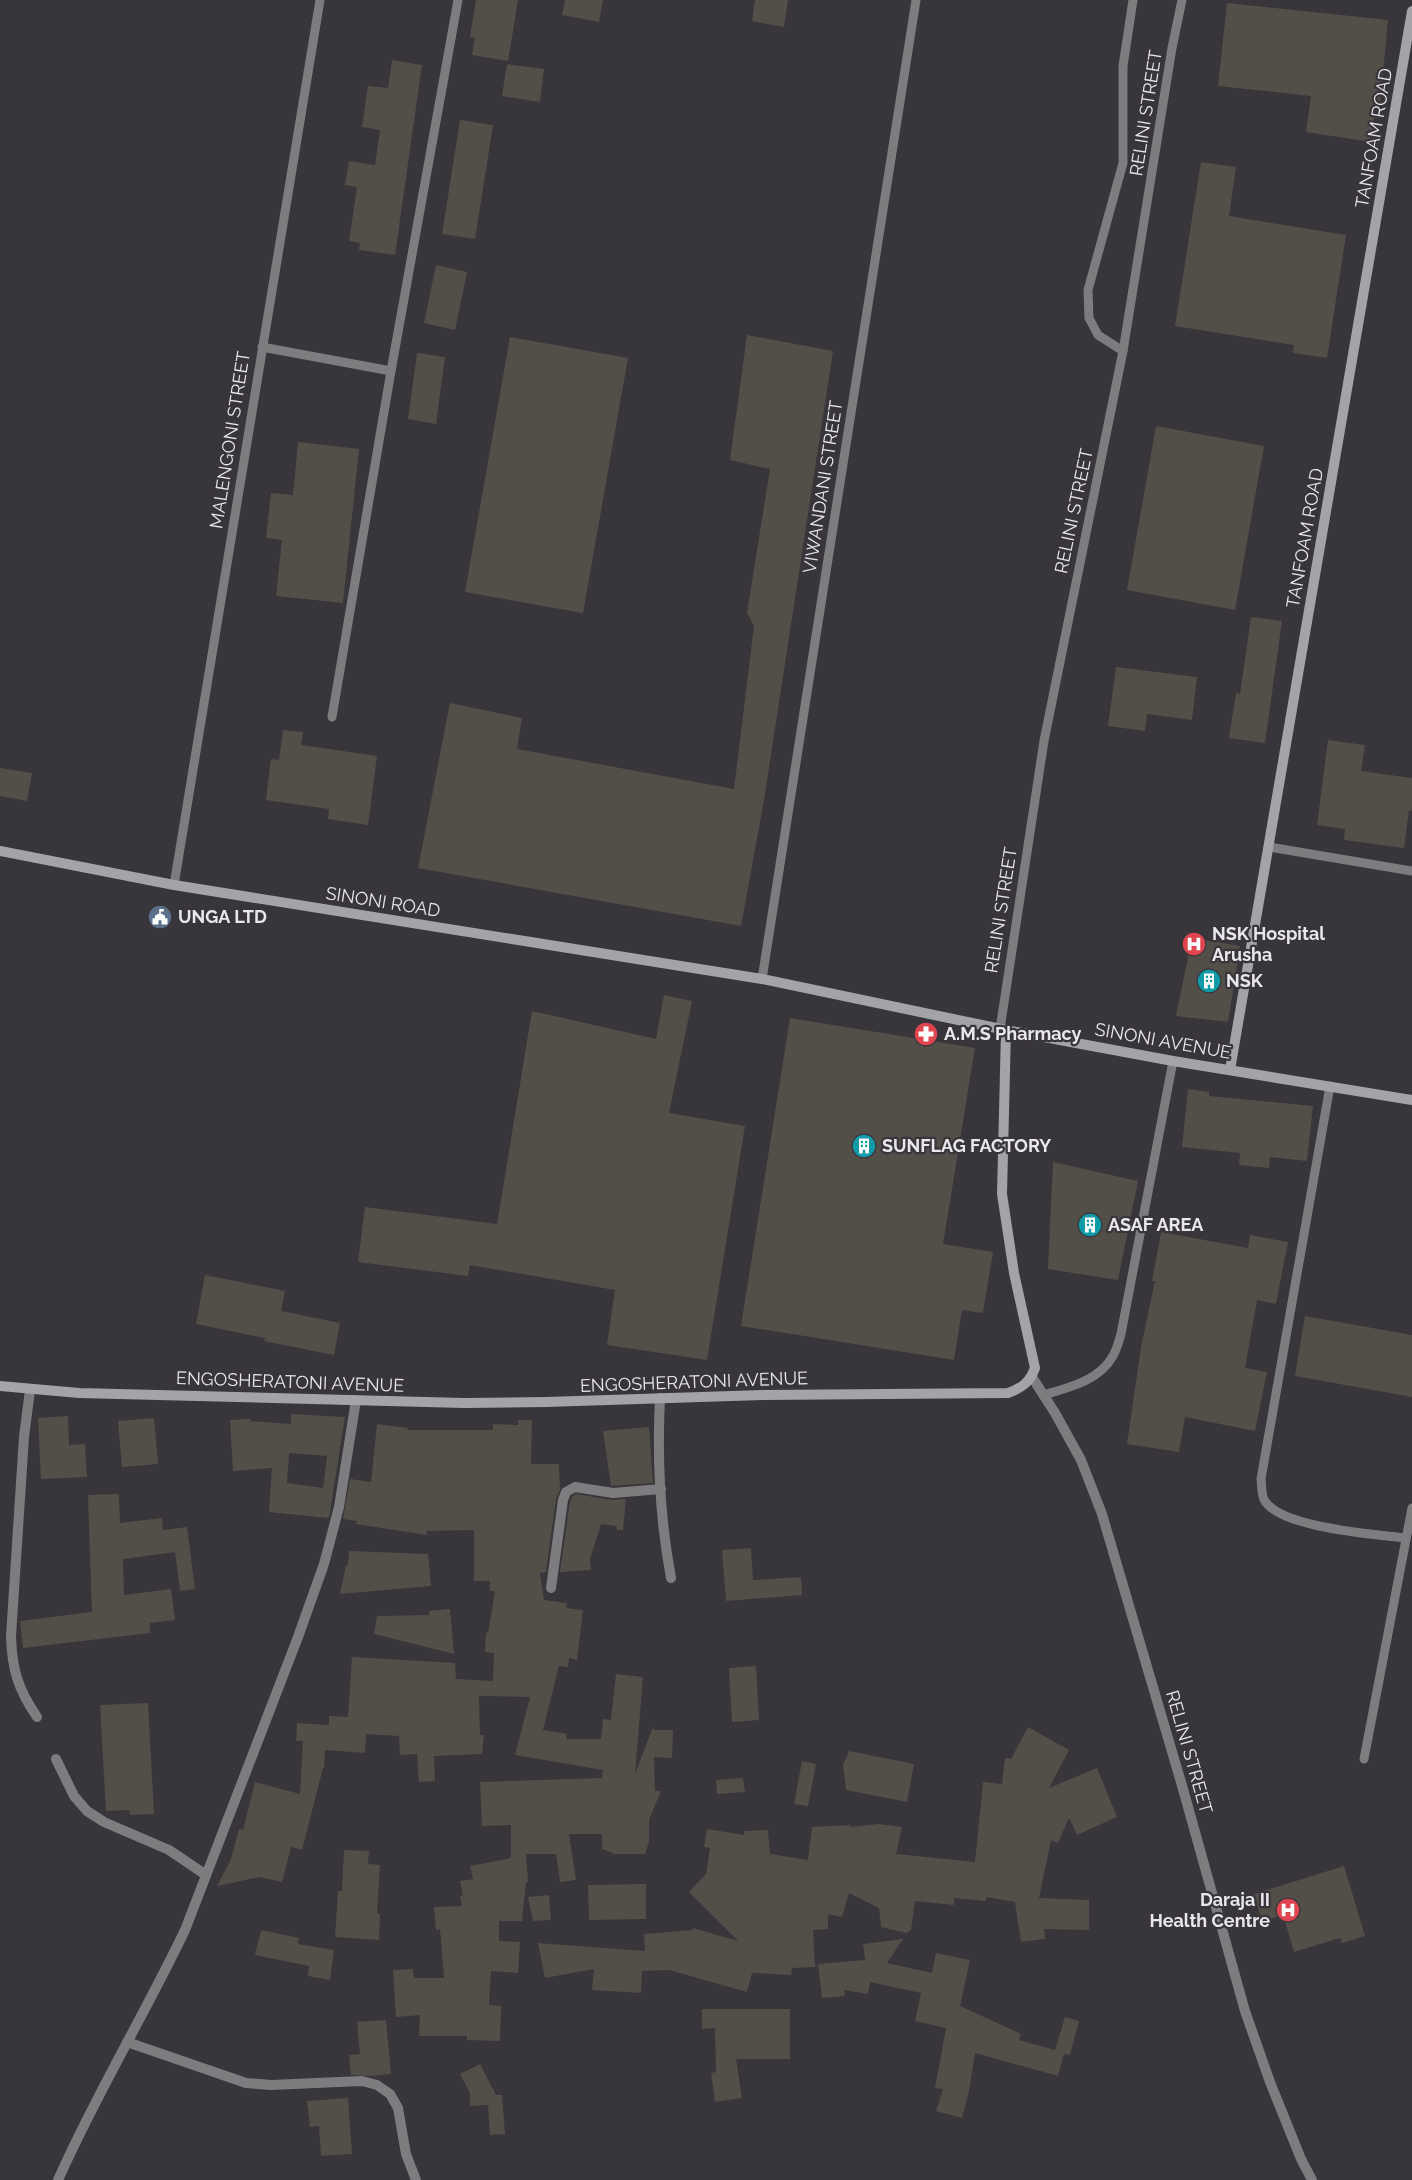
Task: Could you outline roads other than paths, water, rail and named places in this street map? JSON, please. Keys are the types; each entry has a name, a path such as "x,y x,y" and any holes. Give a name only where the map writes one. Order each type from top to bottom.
{"street":[{"name":"TANFOAM ROAD","path":"1230,1070 1412,11"},
{"name":"SINONI ROAD","path":"0,851 174,885 762,979"},
{"name":"SINONI AVENUE","path":"762,979 1003,1029 1173,1061 1412,1100"},
{"path":"1003,1029 1002,1194 1014,1273 1035,1368 1032,1377"},
{"name":"RELINI STREET","path":"1032,1377 1081,1460 1102,1514 1184,1789 1245,2011 1301,2159 1312,2180"},
{"name":"ENGOSHERATONI AVENUE","path":"0,1386 30,1390 356,1400 546,1402 660,1398 1008,1393 1021,1388 1032,1377"},
{"path":"30,1390 24,1437 11,1636 13,1664 17,1682 37,1717"},
{"path":"660,1398 661,1488 665,1546 671,1578"},
{"path":"58,2180 86,2119 164,1974 185,1930 292,1654 324,1564 339,1507 356,1400"},
{"path":"551,1588 563,1500 566,1492 575,1487 613,1493 661,1488"},
{"path":"56,1759 74,1796 87,1811 104,1822 170,1850 206,1875"},
{"path":"127,2042 246,2083 271,2085 362,2081 377,2085 390,2094 398,2108 406,2154 416,2180"}],"lane":[{"name":"MALENGONI STREET","path":"174,885 320,0"},
{"path":"332,717 391,371 458,0"},
{"name":"VIWANDANI STREET","path":"762,979 916,0"},
{"path":"1123,351 1098,335 1089,318 1088,290 1123,163 1123,66 1133,0"},
{"name":"RELINI STREET","path":"1003,1029 1044,741 1123,351 1182,0"},
{"path":"262,347 391,371"},
{"path":"1269,848 1412,871"},
{"path":"1043,1394 1083,1383 1106,1366 1113,1355 1121,1334 1173,1061"},
{"path":"1330,1086 1260,1479 1264,1501 1276,1513 1308,1524 1406,1538"},
{"path":"1364,1759 1412,1508"}],"place":[{"name":"UNGA LTD","path":"160,917"},
{"name":"NSK Hospital Arusha","path":"1194,944"},
{"name":"NSK","path":"1209,981"},
{"name":"A.M.S Pharmacy","path":"926,1034"},
{"name":"SUNFLAG FACTORY","path":"864,1146"},
{"name":"ASAF AREA","path":"1090,1225"},
{"name":"Daraja II Health Centre","path":"1288,1910"}]}
